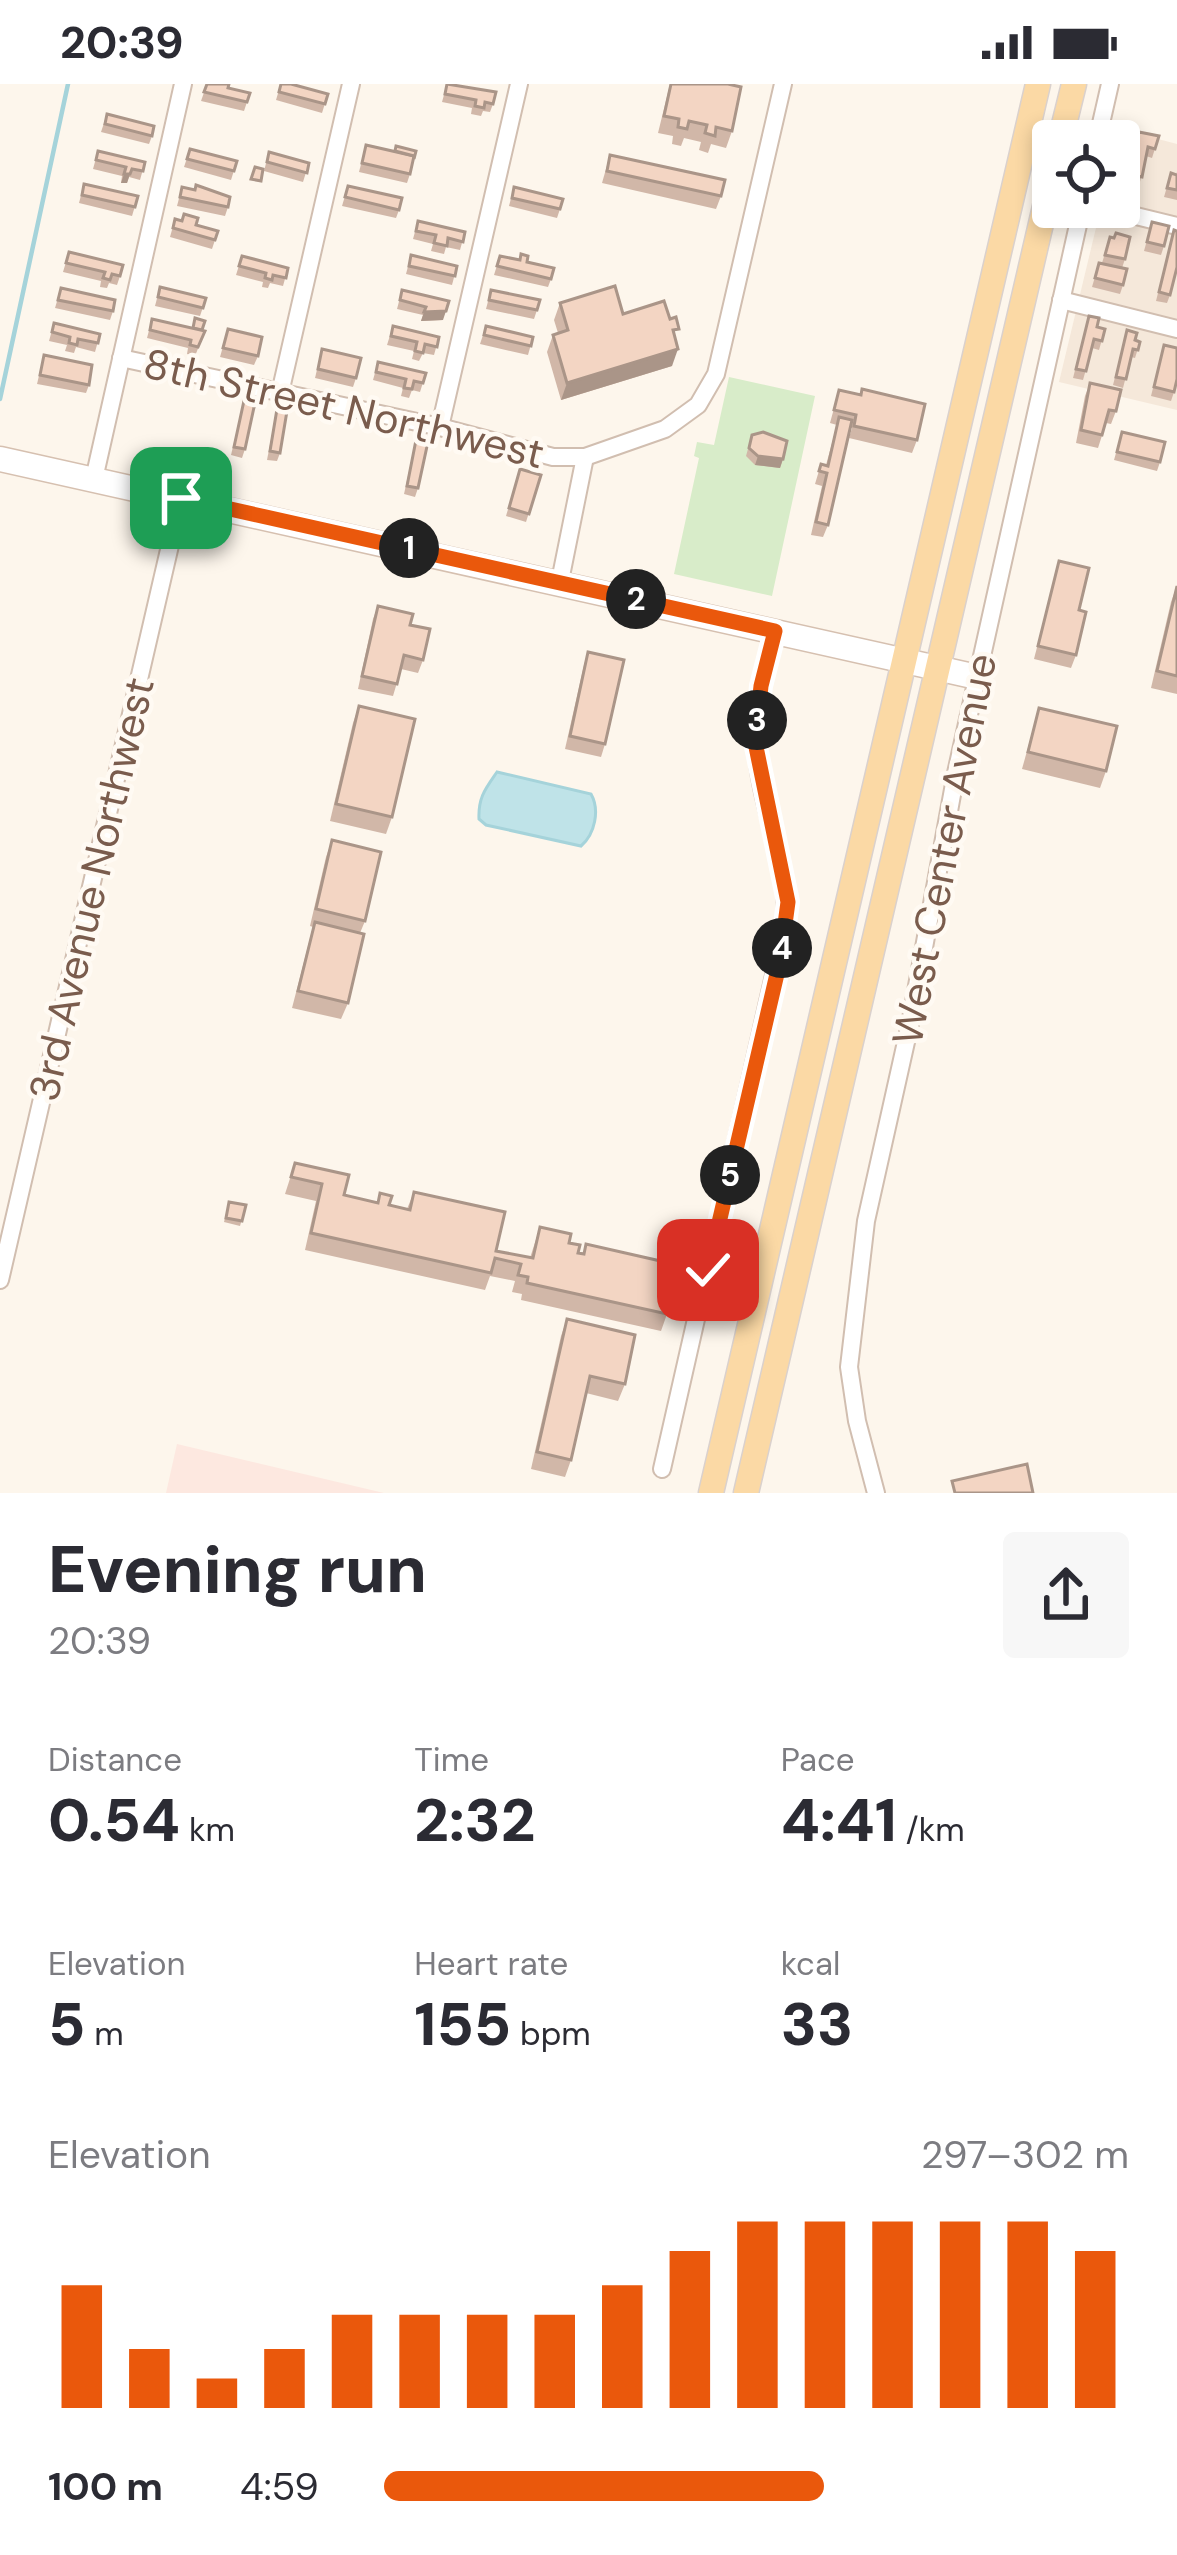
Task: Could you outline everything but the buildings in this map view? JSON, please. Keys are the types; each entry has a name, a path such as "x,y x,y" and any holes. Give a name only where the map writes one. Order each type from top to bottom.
{"main road":[{"path":"711,1493 1038,84"},
{"path":"1065,120 1073,84"},
{"path":"746,1493 1040,228"}],"street":[{"path":"94,479 183,84"},
{"path":"280,393 351,84"},
{"path":"440,428 519,84"},
{"name":"8th Street Northwest","path":"121,358 554,457 585,457 665,430 698,406 716,374 782,84"},
{"path":"1102,120 1110,84"},
{"path":"1140,217 1177,226"},
{"name":"West Center Avenue","path":"877,1493 851,1391 850,1339 866,1221 910,1024 977,677 1077,228"},
{"path":"1061,300 1177,329"},
{"path":"560,581 585,457"},
{"path":"0,459 977,677"},
{"name":"3rd Avenue Northwest","path":"0,1280 181,498"},
{"path":"662,1469 785,927 785,874 764,800 755,742 761,686 775,631"}],"shaded area":[{"path":"1140,134 1177,144 1177,410 1059,382 1096,228 1140,228"},
{"path":"177,1444 384,1493 166,1493"}],"green space":[{"path":"729,377 815,396 772,596 674,574 699,458 694,456 697,442 714,445"}],"water":[{"path":"497,772 591,794 595,814 586,841 581,846 486,825 479,819 480,805"}],"waterway":[{"path":"0,399 68,84"}],"route":[{"path":"181,498 775,631 761,686 755,742 788,902 780,961 708,1270"}]}
